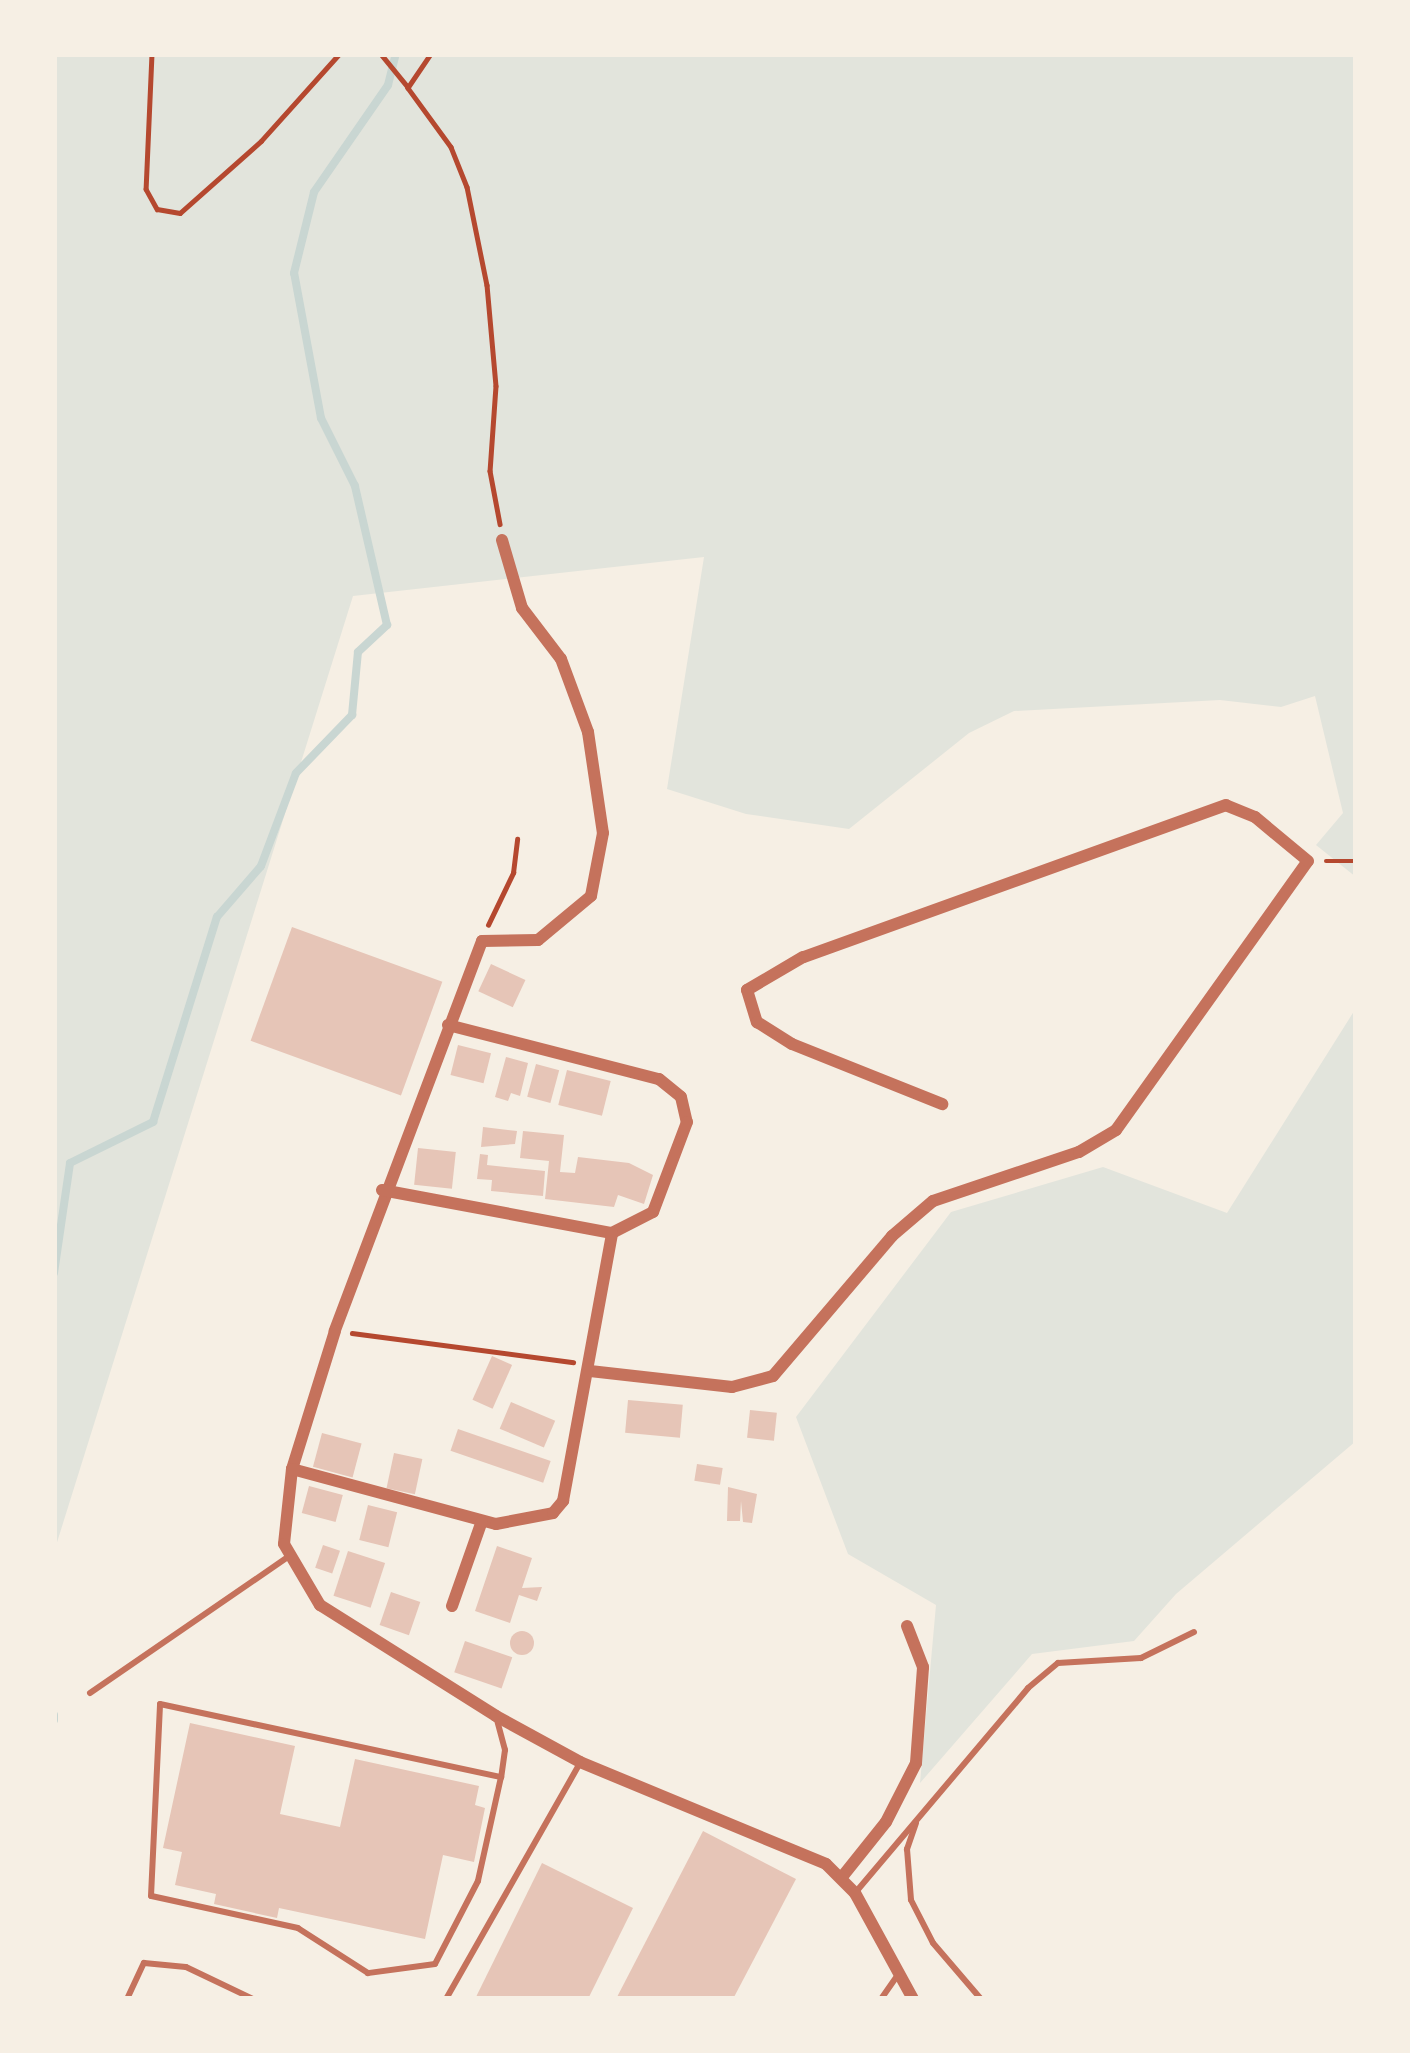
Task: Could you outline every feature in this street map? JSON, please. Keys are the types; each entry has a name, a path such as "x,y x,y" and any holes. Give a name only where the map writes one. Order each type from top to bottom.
{"street":[{"path":"502,540 522,608 561,659 588,732 603,833 591,896 538,940 482,941 382,1190 335,1331 282,1514 288,1557 333,1615 496,1716 580,1762 812,1854 856,1893 913,1999"},
{"path":"590,1371 732,1387 773,1376 892,1236 933,1202 1079,1152 1116,1130 1308,861 1255,817 1226,805 803,957 747,991 758,1022 792,1044 943,1104"},
{"path":"382,1190 612,1233 652,1212 686,1122 681,1097 659,1079 448,1025"},
{"path":"292,1469 482,1521 524,1523 559,1508 590,1371 612,1233"},
{"path":"452,1606 482,1521"},
{"path":"842,1877 886,1822 916,1762 923,1667 907,1626"}],"lane":[{"path":"90,1694 288,1557"},
{"path":"856,1893 1058,1663 1141,1658 1195,1632"},
{"path":"496,1716 505,1750 501,1777 478,1881 435,1964 368,1972 298,1928 151,1896 160,1704 501,1777"},
{"path":"446,1999 580,1762"},
{"path":"917,1820 907,1849 911,1900 933,1943 981,1999"},
{"path":"127,1999 144,1963 186,1967 253,1999"},
{"path":"881,1999 899,1973"}],"path":[{"path":"152,54 146,189 157,209 180,213 235,167 339,54"},
{"path":"381,54 451,147 467,187 487,284 496,386 490,471 502,540"},
{"path":"408,88 431,54"},
{"path":"482,941 513,873 517,839"},
{"path":"1308,861 1356,861"},
{"path":"335,1331 568,1359 590,1371"}],"shaded area":[{"path":"54,54 1356,54 1356,877 1316,845 1343,813 1315,696 1281,707 1220,700 1014,711 969,733 849,829 746,814 667,789 704,557 353,596 54,1552"},
{"path":"1356,1008 1356,1441 1176,1594 1134,1641 1032,1654 920,1783 936,1605 848,1554 796,1417 951,1212 1103,1167 1227,1213"}],"building":[{"path":"292,927 442,982 401,1095 251,1041"},
{"path":"491,964 525,980 513,1007 478,991"},
{"path":"458,1045 491,1053 483,1083 451,1075"},
{"path":"506,1057 528,1063 520,1096 511,1093 508,1101 495,1097"},
{"path":"536,1064 559,1070 550,1103 527,1097"},
{"path":"567,1070 611,1081 602,1116 558,1105"},
{"path":"483,1127 517,1131 515,1144 481,1147"},
{"path":"523,1131 564,1135 560,1172 575,1173 578,1157 629,1163 653,1175 644,1204 618,1195 614,1207 545,1199 549,1161 520,1158"},
{"path":"418,1148 456,1152 452,1189 414,1185"},
{"path":"480,1154 488,1155 487,1165 545,1171 543,1196 491,1191 492,1180 477,1179"},
{"path":"492,1356 512,1365 493,1409 472,1400"},
{"path":"628,1400 683,1405 680,1438 625,1433"},
{"path":"511,1402 555,1421 544,1447 500,1429"},
{"path":"750,1410 777,1413 774,1441 747,1438"},
{"path":"458,1429 551,1461 543,1483 451,1451"},
{"path":"322,1433 362,1444 353,1477 313,1467"},
{"path":"394,1453 422,1459 415,1494 387,1488"},
{"path":"697,1464 723,1468 720,1485 694,1481"},
{"path":"309,1486 343,1495 336,1522 302,1513"},
{"path":"728,1487 757,1494 752,1523 743,1522 741,1501 740,1521 727,1521"},
{"path":"368,1505 397,1512 388,1547 359,1540"},
{"path":"323,1545 340,1551 332,1574 315,1568"},
{"path":"497,1546 532,1558 522,1588 542,1587 537,1601 519,1595 510,1623 475,1611"},
{"path":"348,1551 385,1563 371,1608 333,1596"},
{"path":"391,1592 420,1602 409,1635 380,1625"},
{"path":"522,1631 534,1643 522,1655 510,1643"},
{"path":"465,1641 512,1657 502,1688 454,1672"},
{"path":"190,1723 295,1746 280,1814 340,1827 355,1759 479,1786 475,1805 485,1808 474,1862 443,1855 425,1939 279,1908 277,1918 214,1904 216,1894 175,1885 182,1852 163,1848"},
{"path":"703,1831 796,1879 733,1999 616,1999"},
{"path":"542,1863 633,1908 588,1999 475,1999"}],"waterway":[{"path":"54,1273 70,1163 153,1122 217,917 261,866 296,773 352,715 358,652 387,625 355,486 321,418 294,273 314,192 388,85 396,54"},
{"path":"54,1715 54,1720"}]}
